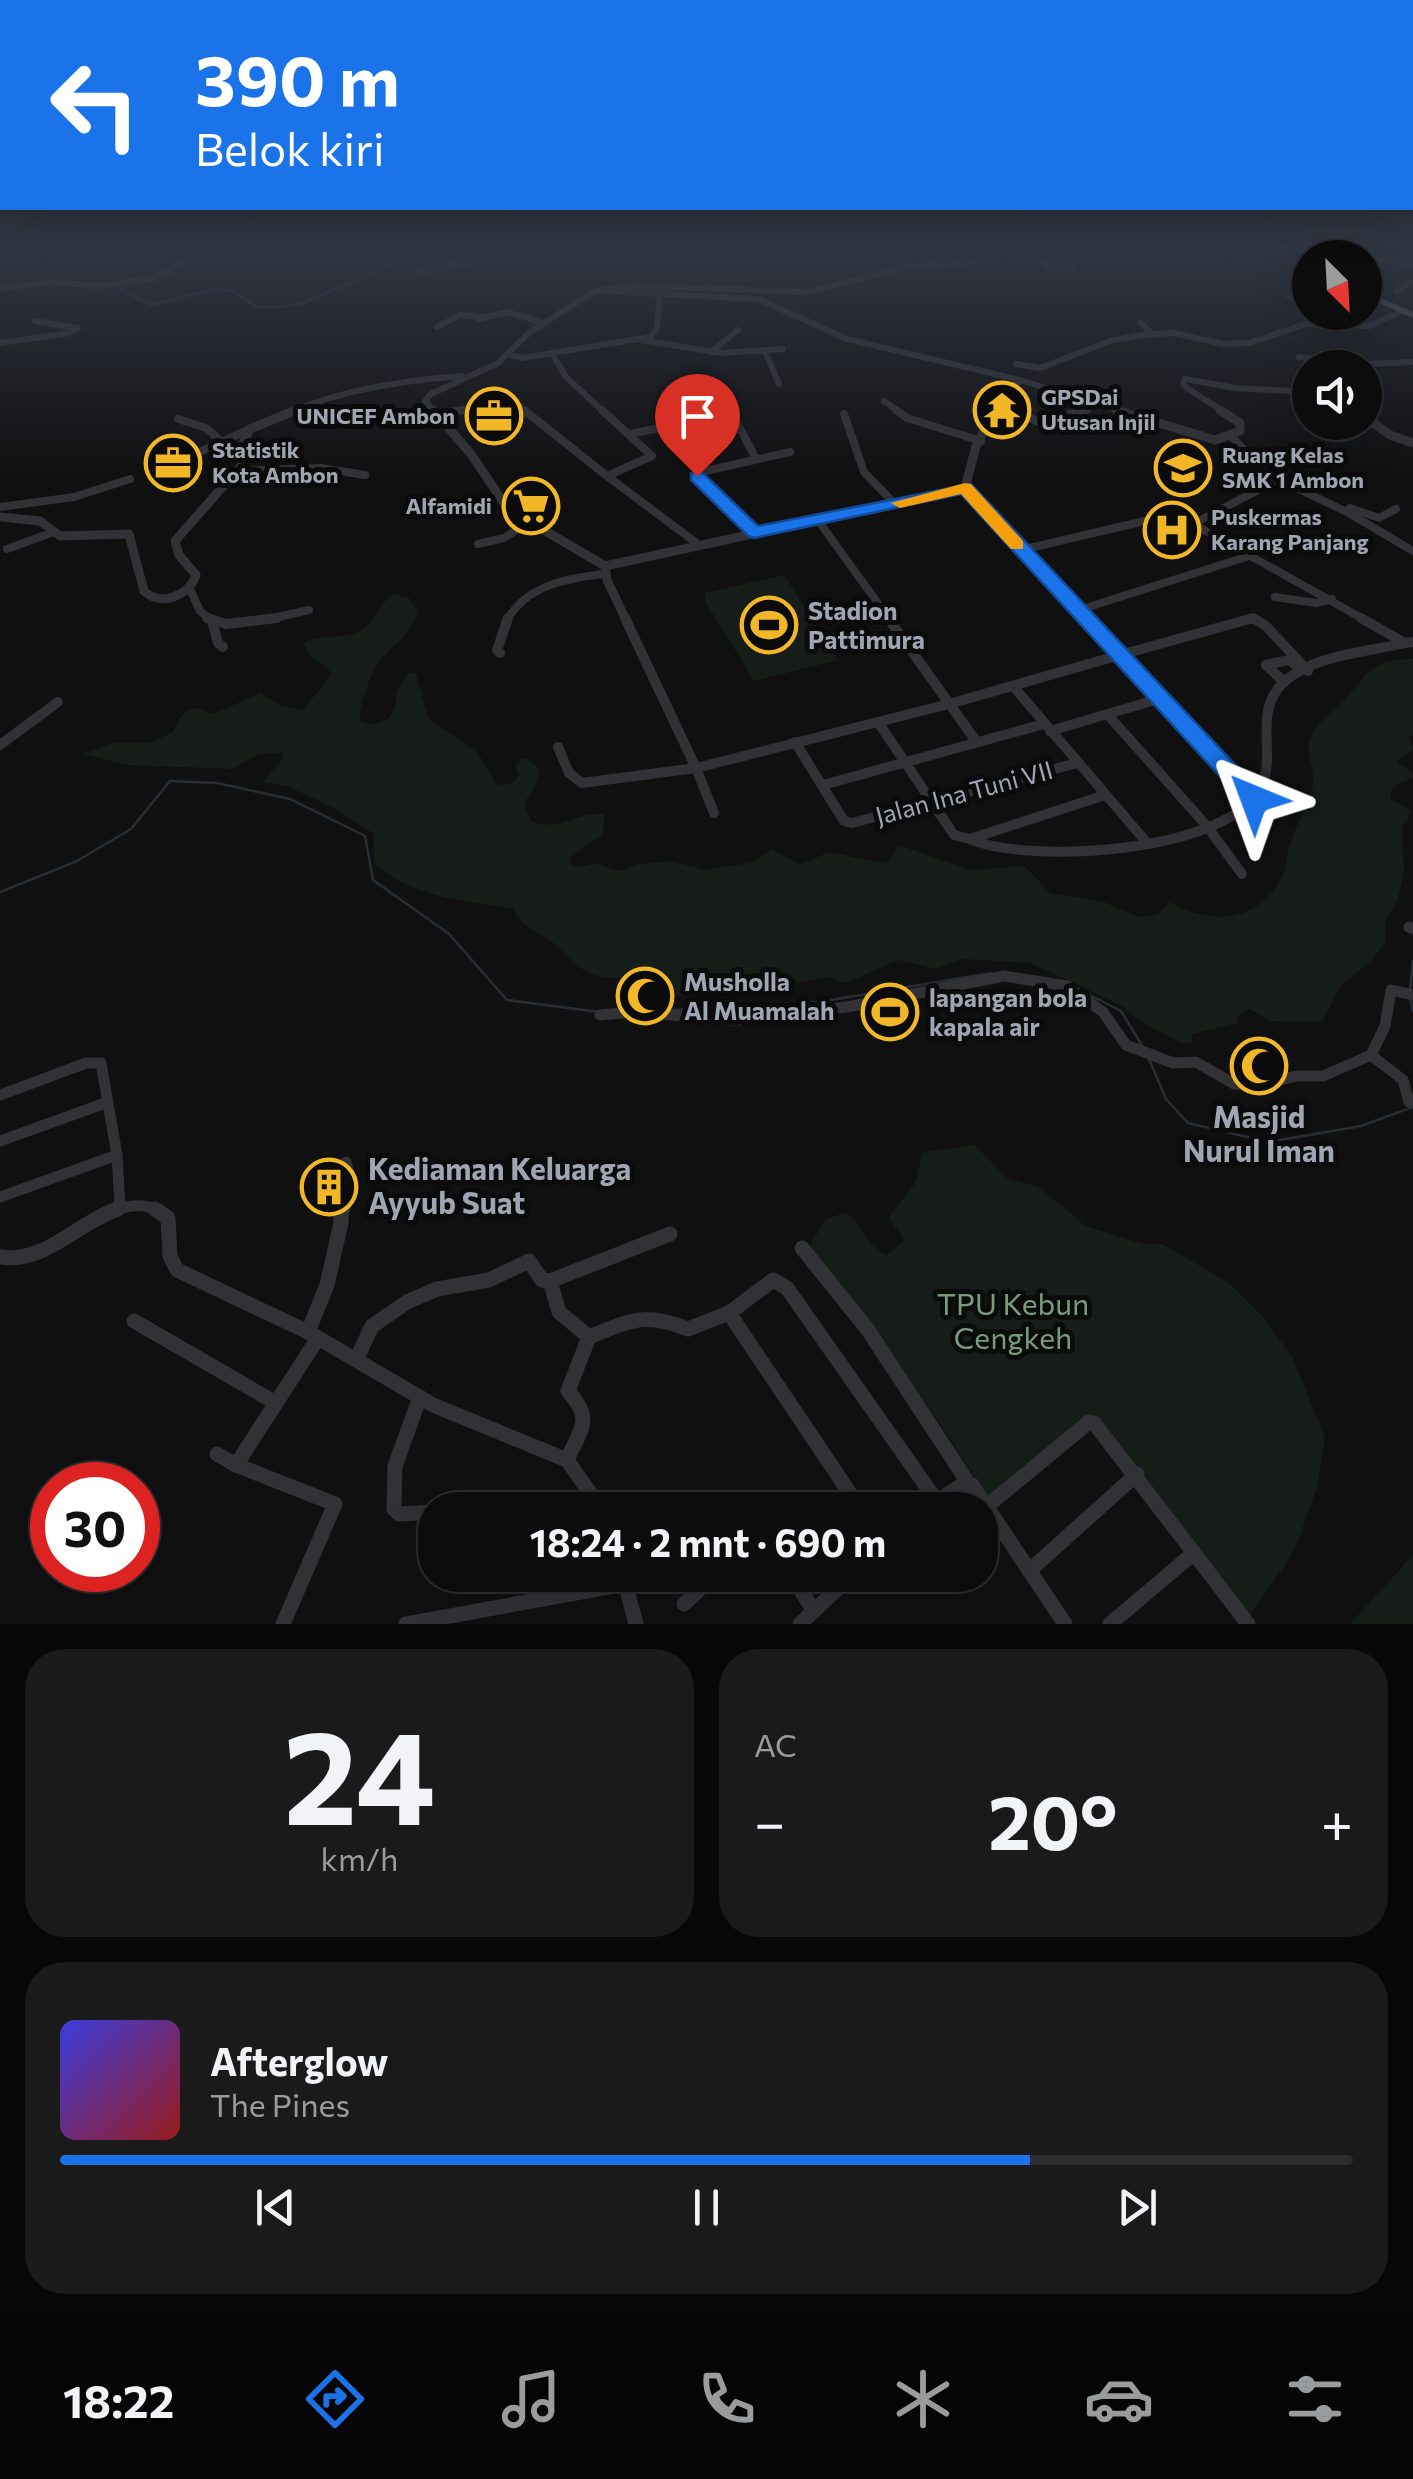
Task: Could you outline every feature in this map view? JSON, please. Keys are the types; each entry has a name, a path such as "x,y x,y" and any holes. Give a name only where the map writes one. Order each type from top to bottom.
{"street":[{"path":"0,342 78,328 35,321"},
{"path":"436,327 447,321"},
{"path":"537,321 544,323"},
{"path":"547,321 510,355 426,397 426,406 471,454 500,502 527,524 605,570 714,814"},
{"path":"510,355 519,358 639,339 653,335 658,321"},
{"path":"807,321 847,339 1020,380 1215,440 1247,454"},
{"path":"1016,364 1040,368 1110,341 1152,335 1178,334 1222,344 1249,344 1306,324 1366,327 1380,321"},
{"path":"1140,322 1152,335"},
{"path":"711,352 738,330"},
{"path":"639,339 711,352 783,349"},
{"path":"765,351 779,384"},
{"path":"552,353 566,377 652,458 607,476"},
{"path":"1382,363 1413,362"},
{"path":"171,464 326,396 408,380 480,372"},
{"path":"438,378 445,383 444,388"},
{"path":"1215,440 1232,436 1240,430 1240,423 1187,388 1183,384 1185,379 1204,379 1235,388 1292,388"},
{"path":"965,488 999,400 1020,380"},
{"path":"999,400 1038,422 1089,409"},
{"path":"884,401 907,418 981,441"},
{"path":"434,414 514,402 699,544"},
{"path":"630,434 732,413 756,459"},
{"path":"844,414 864,472 896,504"},
{"path":"178,418 206,428 221,441"},
{"path":"7,549 50,533 129,534 136,544 137,578 143,591 167,598 190,589 196,575 178,555 175,540 219,484 243,464 242,445 250,429"},
{"path":"1382,429 1413,443"},
{"path":"1232,436 1277,480 1413,551"},
{"path":"754,532 696,474 790,452"},
{"path":"236,471 321,468 365,475"},
{"path":"0,504 74,497 130,479"},
{"path":"1195,523 1277,480"},
{"path":"500,653 504,621 531,594 557,582 699,544 965,488"},
{"path":"965,488 1254,799"},
{"path":"1312,496 1330,499 1371,518 1396,508"},
{"path":"0,504 11,498"},
{"path":"0,517 40,520 50,533"},
{"path":"818,519 976,742"},
{"path":"1021,550 1149,520 1195,523 1409,642"},
{"path":"478,544 504,538 527,524"},
{"path":"1078,610 1250,556"},
{"path":"190,589 202,615 212,621 242,623 309,610"},
{"path":"1275,598 1316,604 1332,600"},
{"path":"558,747 569,773 582,782 696,768 949,704 1253,618 1266,626 1306,672"},
{"path":"212,621 223,647"},
{"path":"878,722 956,836 1007,852 1093,852 1148,844 1206,825 1241,810 1254,799 1262,788 1270,702 1284,682 1409,642"},
{"path":"1284,682 1266,664 1289,660 1306,672"},
{"path":"1013,686 1148,844"},
{"path":"795,742 822,785 905,760 1108,715 1162,698"},
{"path":"0,745 58,702"},
{"path":"1108,715 1206,825 1242,874"},
{"name":"Jalan Ina Tuni VII","path":"822,785 844,821 852,823 1077,763"},
{"path":"970,840 1104,795"},
{"path":"600,1014 626,1012 734,1020 936,992 985,977 1030,977 1067,986 1078,993 1103,1012 1120,1039 1143,1053 1174,1063 1196,1062 1234,1084 1261,1085 1296,1076 1323,1076 1371,1054 1385,1026 1389,992 1394,989 1413,995"},
{"path":"1371,1054 1402,1080 1409,1098"},
{"path":"0,1095 94,1061 103,1066 120,1207"},
{"path":"0,1140 108,1102"},
{"path":"0,1197 116,1155"},
{"path":"236,1465 313,1335 338,1243 341,1213 352,1186 346,1162"},
{"path":"314,1174 318,1203 341,1213"},
{"path":"0,1257 25,1258 120,1207 146,1206 167,1216 169,1258 178,1270 313,1335 420,1398 567,1460 589,1492"},
{"path":"356,1360 372,1326 424,1293 489,1280 529,1262 534,1263 542,1280 550,1281 670,1234"},
{"path":"802,1248 868,1330 975,1492"},
{"path":"567,1460 585,1419 584,1410 568,1392 568,1381 589,1338 636,1317 654,1316 688,1329 729,1313 777,1279 921,1492"},
{"path":"550,1281 559,1312 589,1338"},
{"path":"729,1313 850,1492"},
{"path":"134,1321 276,1403"},
{"path":"418,1513 399,1514 391,1497 398,1448 420,1398"},
{"path":"998,1496 1089,1422 1105,1434 1248,1624"},
{"path":"216,1454 335,1504 283,1624"},
{"path":"1029,1571 1136,1474"},
{"path":"954,1492 969,1484"},
{"path":"998,1524 1064,1624"},
{"path":"1110,1624 1194,1553"},
{"path":"406,1624 565,1592"},
{"path":"627,1592 636,1624"},
{"path":"684,1604 697,1592"},
{"path":"802,1592 814,1611"},
{"path":"800,1624 834,1592"}],"green space":[{"path":"784,575 838,660 754,681 705,601 705,593"},
{"path":"393,594 409,598 418,612 405,634 376,667 363,700 360,721 375,725 389,718 395,708 396,692 409,672 416,674 428,718 478,753 497,785 512,783 519,776 515,767 521,759 526,758 540,769 536,785 524,803 531,821 550,825 604,814 603,834 570,858 570,865 596,863 618,871 670,861 705,870 750,863 772,849 800,865 829,852 887,864 898,845 972,870 1025,866 1050,893 1104,902 1137,917 1158,914 1170,902 1200,914 1231,916 1246,912 1271,893 1283,874 1289,846 1311,791 1309,745 1316,728 1377,666 1413,659 1413,734 1409,737 1413,750 1397,762 1413,773 1413,778 1392,786 1390,799 1410,810 1409,819 1402,826 1404,872 1398,899 1385,921 1385,943 1370,962 1341,985 1322,1022 1271,1021 1249,1009 1238,1016 1238,1023 1192,1034 1192,1044 1179,1042 1122,1006 1031,963 961,959 935,969 899,960 845,983 827,977 798,983 791,976 755,975 699,994 674,995 648,979 606,977 583,970 559,947 528,927 512,908 439,896 405,884 374,863 374,834 336,809 289,787 263,782 282,760 283,753 259,754 233,769 127,765 83,754 116,742 149,743 173,732 190,709 214,714 260,693 281,706 303,710 331,675 327,666 312,659 304,643 360,631"},
{"name":"TPU Kebun Cengkeh","path":"974,1144 1007,1178 1039,1187 1086,1226 1143,1244 1163,1244 1229,1283 1264,1318 1292,1357 1325,1436 1317,1487 1290,1558 1249,1616 1090,1416 998,1493 984,1492 937,1419 808,1249 825,1220 846,1212 875,1247 887,1255 904,1240 890,1219 891,1214 916,1182 922,1154"},
{"path":"1413,1555 1413,1624 1350,1624"}],"building":[{"name":"Musholla Al Muamalah","path":"659,987 658,1005 631,1003 632,988"},
{"name":"Masjid Nurul Iman","path":"1266,1051 1280,1069 1247,1075 1236,1064"}],"waterway":[{"path":"0,892 77,861 131,829 170,781 217,783 290,799 365,836 373,880 449,934 507,1000 599,1012"},
{"path":"1410,990 1413,961"},
{"path":"672,1010 819,1002 991,973"},
{"path":"1086,993 1121,1011 1143,1047"},
{"path":"1410,998 1413,1011"},
{"path":"1149,1059 1166,1099 1188,1123 1268,1142 1361,1126 1413,1107"}],"slow traffic":[{"path":"900,503 965,488 1017,545"}],"place":[{"name":"GPSDai Utusan Injil","path":"1002,410"},
{"name":"UNICEF Ambon","path":"494,416"},
{"name":"Statistik Kota Ambon","path":"173,463"},
{"name":"Ruang Kelas SMK 1 Ambon","path":"1183,468"},
{"name":"Alfamidi","path":"531,506"},
{"name":"Puskermas Karang Panjang","path":"1172,530"},
{"name":"Stadion Pattimura","path":"769,625"},
{"name":"Musholla Al Muamalah","path":"645,996"},
{"name":"lapangan bola kapala air","path":"890,1012"},
{"name":"Masjid Nurul Iman","path":"1259,1066"},
{"name":"Kediaman Keluarga Ayyub Suat","path":"329,1187"}],"route":[{"path":"697,476 754,532 965,488 1254,799"}]}
